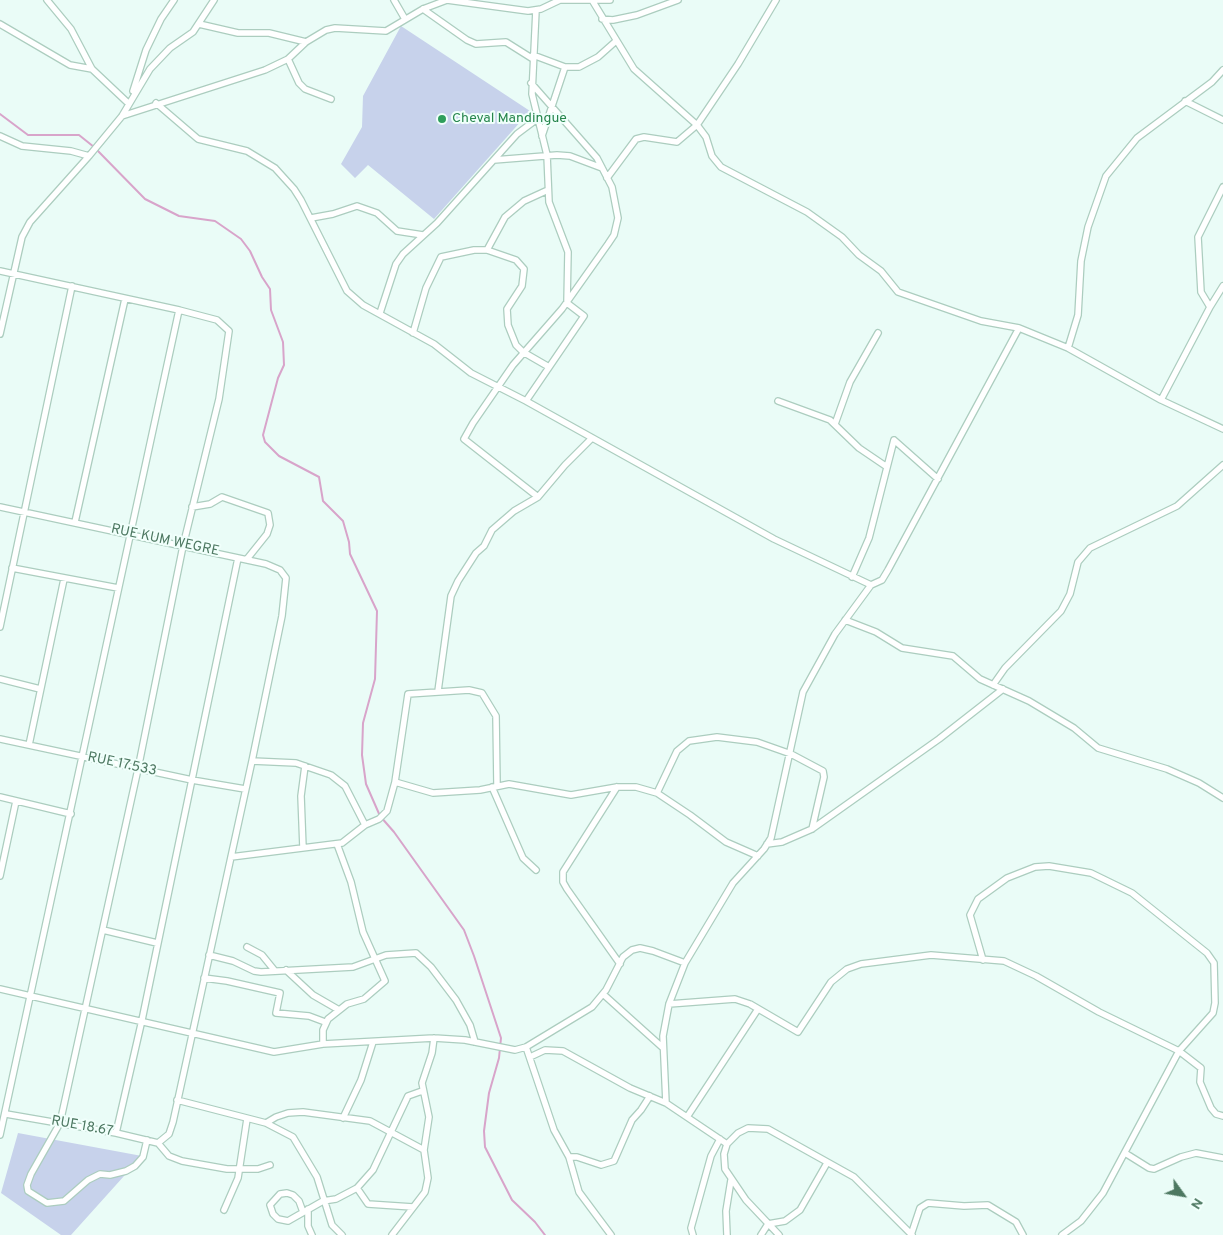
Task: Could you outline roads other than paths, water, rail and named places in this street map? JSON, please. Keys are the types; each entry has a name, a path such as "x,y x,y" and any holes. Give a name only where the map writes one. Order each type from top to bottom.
{"street":[{"path":"47,0 71,28 92,69 128,102"},
{"path":"132,96 146,50 161,19 174,0"},
{"path":"0,331 22,238 30,222 122,116 128,102 160,58 193,32 214,0"},
{"path":"394,0 405,19"},
{"path":"122,116 156,103 265,70 288,59 306,42 326,30 335,28 386,31 423,9 447,0 517,11 536,10 560,0 610,0"},
{"path":"602,19 613,20 637,16 678,0"},
{"path":"607,178 636,139 644,137 677,142 697,125 738,64 776,0"},
{"path":"592,1 634,69 697,125 706,137 712,156 721,167 807,212 842,237 859,255 881,271 898,292 980,321 1019,328 1068,348 1161,400 1223,429"},
{"path":"423,9 467,40 476,44 506,42 533,57 565,67 579,67 589,64 616,40"},
{"path":"536,10 531,83 537,119 547,155 549,202 565,241 569,259 567,303"},
{"path":"0,24 70,66 92,69"},
{"path":"199,24 238,33 269,32 306,42"},
{"path":"288,59 299,83 305,89 331,99"},
{"path":"542,136 565,67"},
{"path":"1068,348 1078,315 1086,234 1106,176 1137,138 1212,82 1223,70"},
{"path":"531,83 590,148 607,178 616,202 617,226 608,244 567,303 523,352 473,423 464,439 538,497"},
{"path":"1185,101 1223,120"},
{"path":"156,103 198,139 247,151 266,161 294,189 311,218 337,274 347,290 363,305 434,344 471,373 526,401 774,539 870,585"},
{"path":"380,313 396,264 411,245 437,223 516,134 537,119"},
{"path":"0,136 22,146 71,151 89,156"},
{"path":"494,160 547,155 570,156 602,168"},
{"path":"1210,308 1201,292 1198,237 1223,187"},
{"path":"487,250 505,217 524,201 548,190"},
{"path":"311,218 326,216 356,206 377,213 397,231 423,234"},
{"path":"413,333 426,288 441,257 465,251 487,250 516,260 524,268 522,286 507,309 512,337 523,352 549,367"},
{"path":"0,271 179,310 217,320 229,331 220,398 183,546 138,768 60,1123 27,1185 28,1191 38,1200 47,1203 64,1201 88,1180 100,1174 110,1175 126,1171 135,1166 143,1157 147,1140"},
{"path":"0,628 72,286"},
{"path":"1161,400 1223,286"},
{"path":"75,522 125,299"},
{"path":"526,401 583,318 582,313 567,303"},
{"path":"0,1136 179,310"},
{"path":"666,1103 662,1047 669,1004 684,963 733,883 767,844 791,754 803,692 845,620 870,585 882,580 1019,328"},
{"path":"835,424 850,382 878,333"},
{"path":"778,402 824,417 835,424 859,448 887,467"},
{"path":"438,691 448,614 454,589 476,553 484,546 492,530 514,511 538,497 565,465 592,438"},
{"path":"852,578 864,553 894,440 938,479"},
{"path":"993,685 1005,668 1061,611 1070,594 1078,562 1090,548 1177,506 1223,465"},
{"path":"192,507 210,504 222,497 268,513 270,525 267,534 247,560"},
{"name":"RUE KUM WEGRE","path":"0,507 25,514 131,533 274,566 284,574 286,586 282,616 252,761"},
{"path":"116,1133 142,1020 238,558"},
{"path":"12,568 118,588"},
{"path":"28,745 64,579"},
{"path":"845,620 876,632 902,648 953,656 980,678 1052,715 1098,748 1167,769 1199,783 1223,798"},
{"path":"0,679 40,689"},
{"path":"767,844 782,842 812,829 939,739 1004,689"},
{"path":"231,857 337,844 348,839 365,825 379,819 387,811 395,782 408,694 438,691 477,691 486,697 496,716 494,786 523,858 536,870"},
{"path":"657,793 678,751 689,741 717,737 757,742 791,754 818,767 824,774 812,829"},
{"name":"RUE 17.533","path":"0,739 192,780 245,789"},
{"path":"270,1165 258,1169 222,1169 175,1159 166,1153 158,1143 165,1138 172,1128 252,761 285,762 305,766 331,775 345,786 365,825"},
{"path":"303,848 301,804 305,766"},
{"path":"395,782 433,793 509,784 571,795 617,787 636,787 657,793 726,842 758,856"},
{"path":"617,787 563,872 564,882 568,889 620,964"},
{"path":"0,797 71,814"},
{"path":"0,876 16,801"},
{"path":"323,1044 325,1022 347,1004 364,999 383,984 385,978 363,932 350,882 337,844"},
{"path":"982,960 970,915 978,899 992,886 1006,878 1041,866 1091,873 1139,898 1212,959 1216,982 1213,1013 1193,1033 1179,1051 1105,1189 1080,1221 1062,1235"},
{"path":"102,930 158,943"},
{"path":"247,947 262,955 275,971"},
{"path":"0,989 192,1031 274,1052 323,1044 434,1038 475,1042 509,1050 526,1047 586,1012 603,994 627,954 640,948 684,963"},
{"path":"209,955 233,960 254,971 275,971 353,967 377,958 409,952 419,954 456,1000 470,1025 475,1042"},
{"path":"669,1004 723,998 735,999 758,1009 798,1032 823,991 847,969 870,962 914,956 931,955 996,960 1012,964 1099,1012 1179,1051 1201,1068 1200,1082 1211,1108 1216,1114 1223,1116"},
{"path":"286,970 312,995 339,1010"},
{"path":"204,978 227,981 280,993 276,1013 312,1017 325,1022"},
{"path":"603,994 662,1047"},
{"path":"687,1117 758,1009"},
{"path":"392,1235 427,1185 424,1150 429,1117 422,1091 422,1083 432,1053 434,1038"},
{"path":"343,1118 361,1080 373,1042"},
{"path":"526,1047 554,1130 569,1157 581,1197 611,1235"},
{"path":"530,1057 545,1050 563,1051 666,1103 726,1144"},
{"path":"312,1235 308,1226 306,1211 293,1195 287,1193 280,1194 270,1205 273,1214 278,1219 288,1222 306,1211 323,1201 336,1199 357,1188 373,1170 408,1096 422,1091"},
{"path":"569,1157 579,1157 601,1165 614,1162 619,1155 630,1124 650,1096"},
{"path":"178,1100 266,1123 288,1133 296,1140 317,1177 332,1225 342,1235"},
{"path":"266,1123 288,1113 313,1113 370,1121 392,1131 424,1150"},
{"name":"RUE 18.67","path":"6,1114 116,1133 158,1143"},
{"path":"224,1210 232,1195 240,1169 247,1119"},
{"path":"779,1235 731,1180 724,1161 726,1144 738,1133 748,1128 768,1129 854,1177 911,1235 920,1208 928,1203 956,1206 988,1205 1016,1222 1023,1235"},
{"path":"693,1235 691,1228 711,1156 720,1139"},
{"path":"1125,1153 1152,1169 1196,1153 1223,1158"},
{"path":"761,1235 768,1224 785,1221 800,1210 827,1163"},
{"path":"727,1235 726,1211 731,1180"},
{"path":"357,1188 368,1204 413,1207"}],"waterway":[{"path":"0,114 28,135 79,135 94,147"},
{"path":"97,150 145,199 179,216 215,221 241,239 250,251 270,289 271,310 283,342 284,365 278,378 263,435 265,442 279,456 319,477 323,501 343,521 349,542 350,554 377,611 375,679 363,723 362,755 366,784 380,816 394,832 464,930 501,1038 499,1058 489,1093 484,1131 485,1147 512,1200 535,1222 545,1235"}],"place":[{"name":"Cheval Mandingue","path":"442,119"}]}
